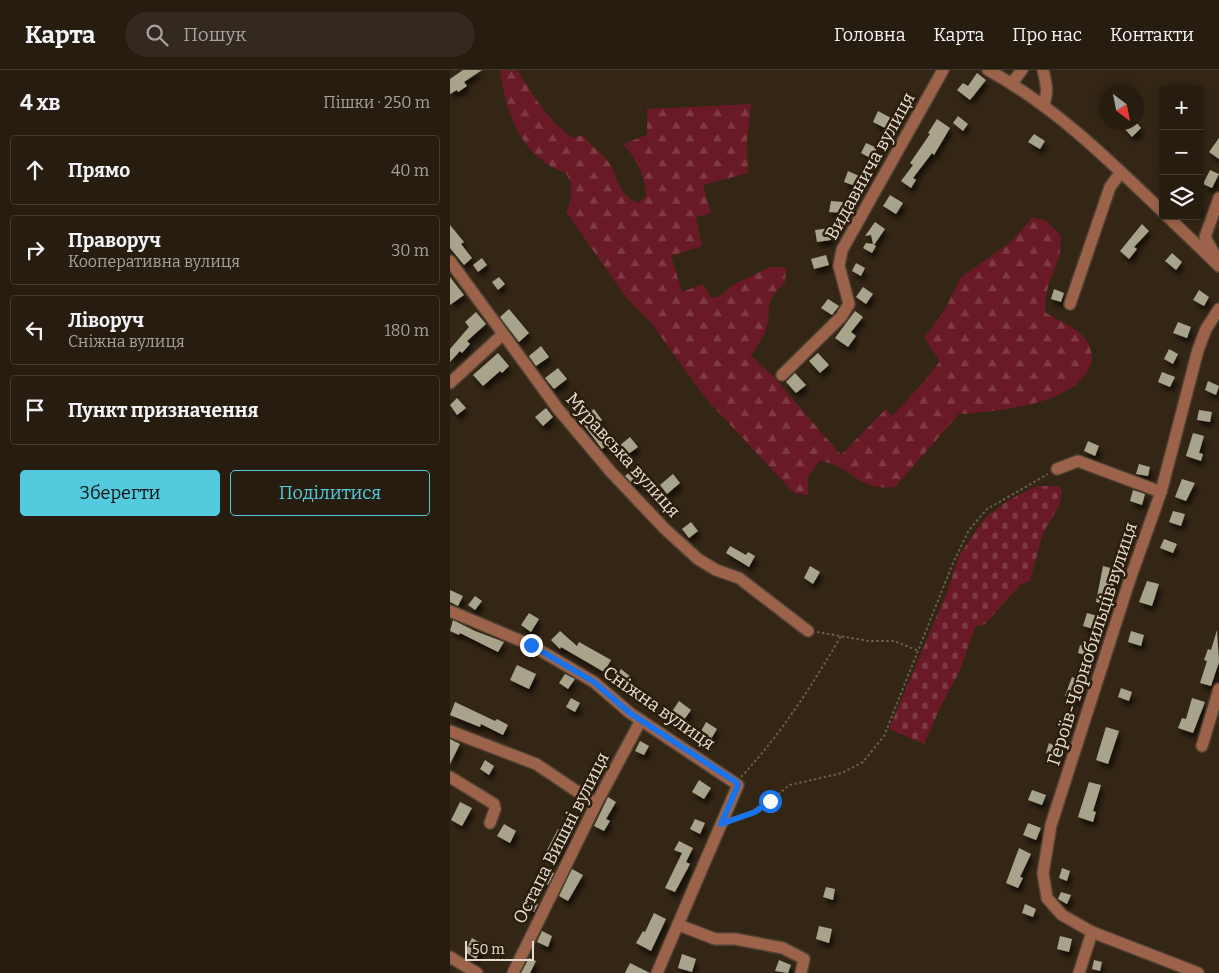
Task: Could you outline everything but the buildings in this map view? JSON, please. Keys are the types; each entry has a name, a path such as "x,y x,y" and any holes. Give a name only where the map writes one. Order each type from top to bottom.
{"street":[{"name":"Видавнича вулиця","path":"782,375 841,317 848,304 839,266 842,250 943,70"},
{"path":"988,70 1012,83 1043,105 1121,172 1159,208"},
{"path":"1012,83 1022,70"},
{"path":"1042,70 1047,92 1043,105"},
{"path":"1070,304 1110,187 1121,172"},
{"path":"1219,198 1205,237 1219,264"},
{"path":"1171,220 1219,264"},
{"name":"Муравська вулиця","path":"450,261 502,335 558,409 611,472 698,559 716,570 740,578 808,631"},
{"name":"Героїв-Чорнобильців вулиця","path":"1198,973 1092,932 1062,915 1052,906 1044,888 1043,873 1051,825 1126,591 1161,492 1198,350 1206,329 1219,309"},
{"path":"450,383 502,335"},
{"path":"1057,469 1078,461 1161,492"},
{"name":"Сніжна вулиця","path":"450,611 531,645 594,682 641,720 737,783"},
{"path":"1202,746 1219,689"},
{"name":"Остапа Вишні вулиця","path":"513,973 596,804 641,720"},
{"path":"450,731 536,764 596,804"},
{"path":"450,777 494,804 496,809 490,823"},
{"path":"657,973 737,783"},
{"path":"678,925 715,939 735,939 783,948 804,958 801,973"},
{"path":"1079,973 1092,932"},
{"path":"450,957 477,973"}],"path":[{"path":"721,824 755,812 790,785 842,773 863,762 884,736 953,563 969,530 987,509 1057,469"},
{"path":"808,631 869,641 894,641 919,651"},
{"path":"737,783 761,756 798,708 841,636"}],"green space":[{"path":"500,70 517,70 535,98 556,124 573,138 583,135 607,160 626,195 638,203 646,196 644,181 636,162 623,144 647,135 647,109 751,104 747,143 748,173 703,185 711,213 696,217 702,246 671,256 682,292 703,284 711,298 718,297 735,284 770,267 786,267 785,283 773,296 769,306 765,332 751,356 772,375 841,455 886,409 892,416 923,383 940,361 924,338 944,311 961,277 1010,243 1033,217 1046,221 1061,235 1059,257 1046,294 1046,313 1075,329 1089,344 1092,358 1084,376 1071,388 1055,397 1014,408 959,414 895,487 882,487 863,482 839,467 819,461 808,477 808,495 794,493 708,401 651,323 626,297 566,212 572,192 569,178 566,173 550,166 538,157 518,132 507,103"},
{"path":"1037,486 1058,486 1062,490 1059,506 1043,533 1030,581 1021,584 985,624 975,627 960,670 924,744 889,729 947,592 959,556 985,518 1009,500"}],"route":[{"path":"531,645 594,682 630,713 736,782 738,785 721,824 755,812 770,801"}]}
